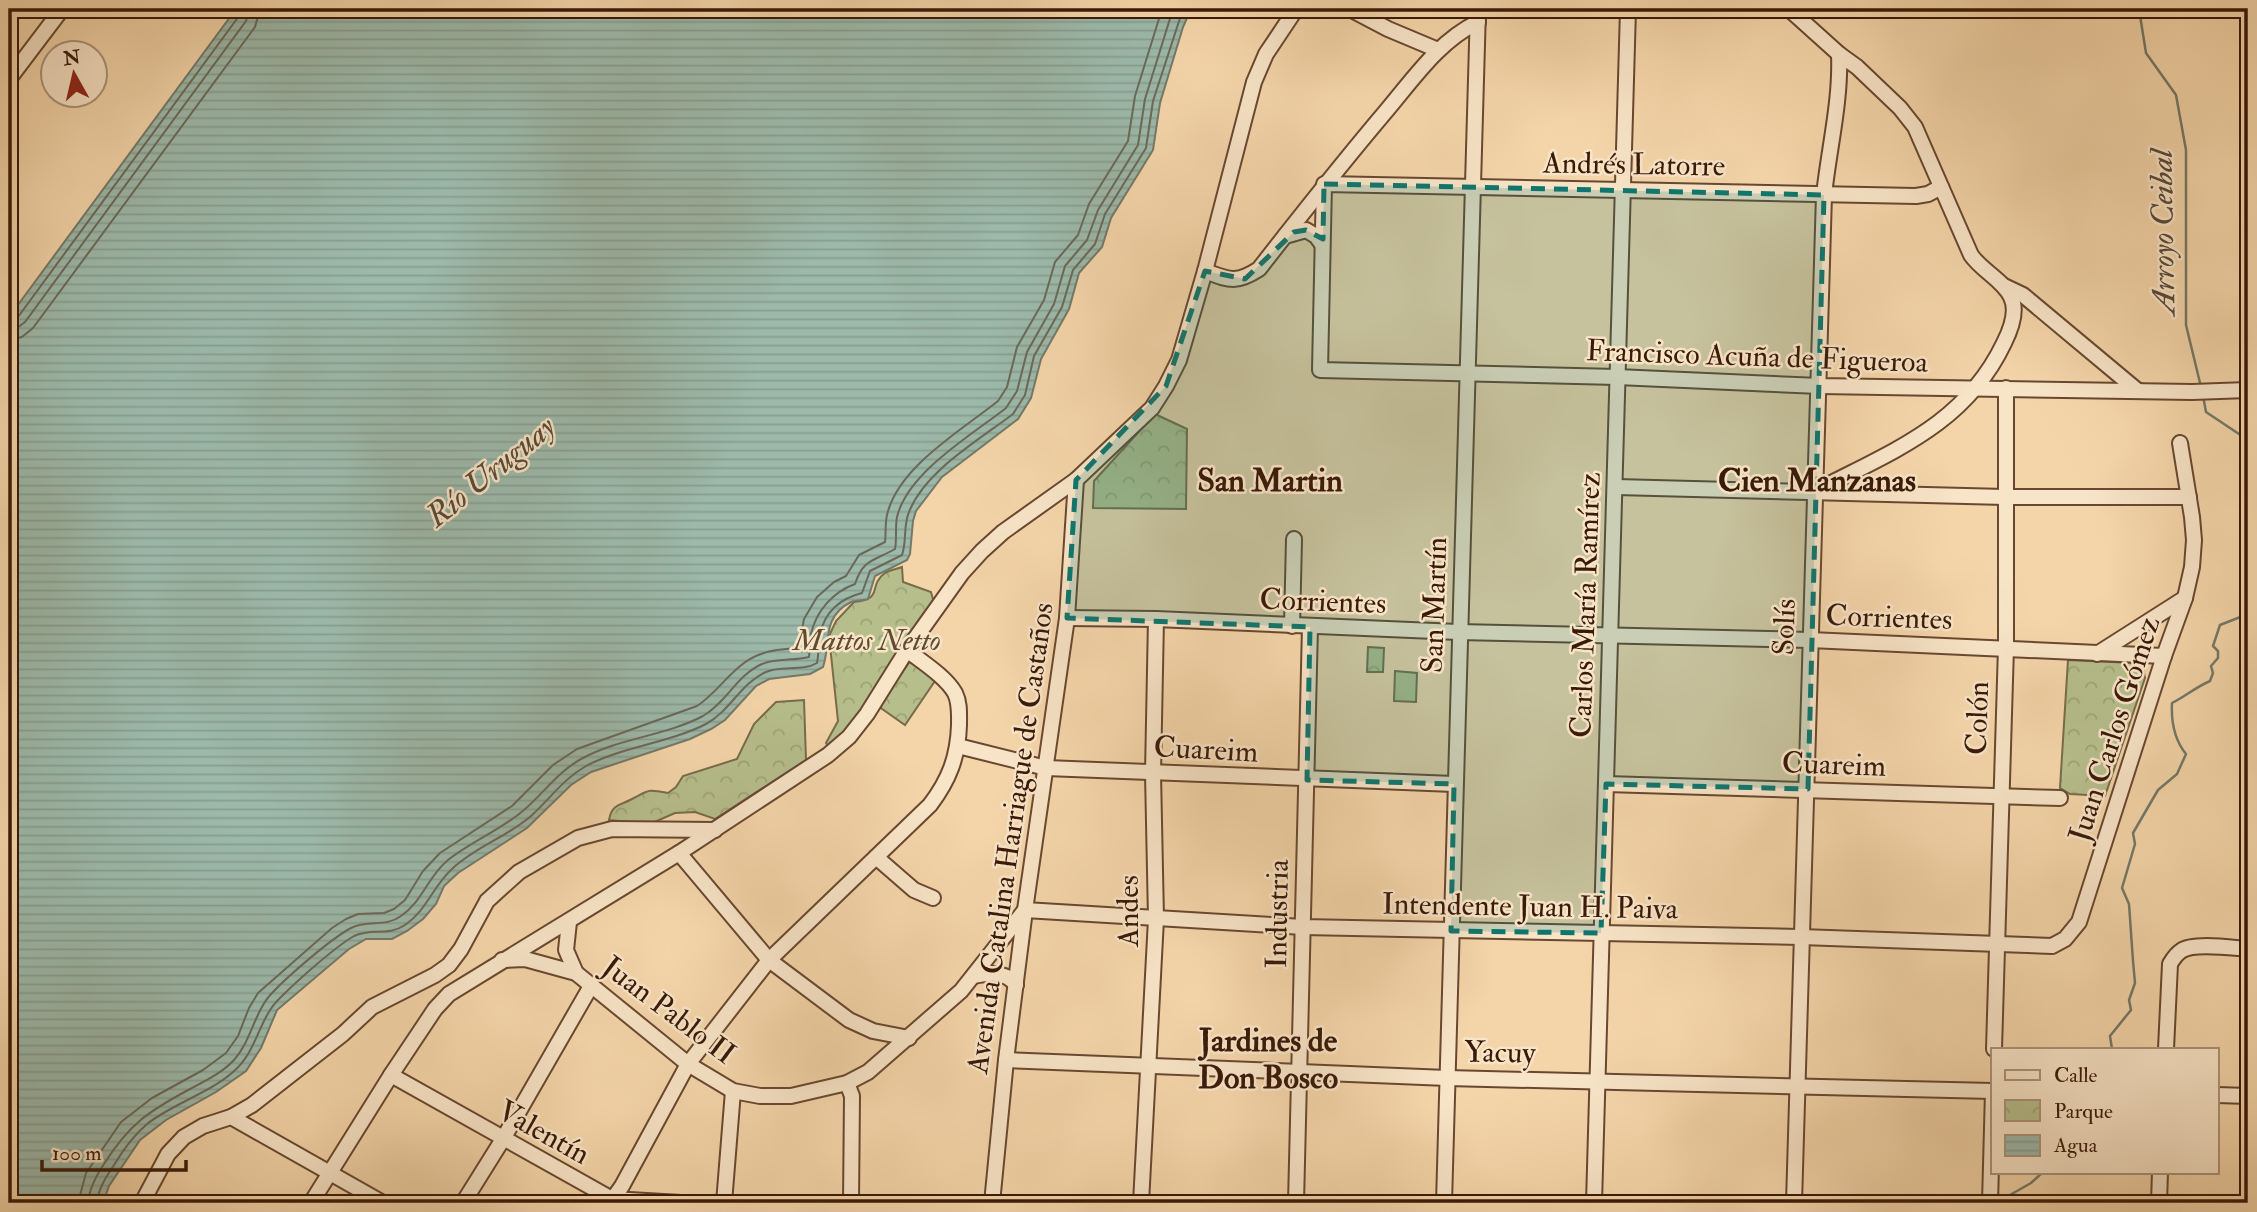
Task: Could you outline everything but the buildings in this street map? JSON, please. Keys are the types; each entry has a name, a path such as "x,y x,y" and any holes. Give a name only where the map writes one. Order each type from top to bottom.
{"street":[{"path":"9,79 62,9"},
{"path":"311,1203 391,1075 435,1009 449,994 679,853 828,755 849,737 867,714 907,650 962,573 982,551 1003,532 1076,480 1152,408 1178,360 1205,271 1259,68 1296,9"},
{"path":"1350,9 1437,50"},
{"name":"Carlos María Ramírez","path":"1594,1203 1628,9"},
{"path":"1789,9 1857,67 1900,108 1915,127 1971,255 1979,267 2003,285 2023,295 2138,391"},
{"path":"1205,271 1230,280 1245,279 1259,269 1324,184 1437,50 1478,15"},
{"name":"San Martín","path":"1444,1203 1458,632 1469,374 1478,15"},
{"name":"Solís","path":"1794,1203 1824,195 1840,84 1839,54"},
{"path":"1322,244 1324,184"},
{"name":"Andrés Latorre","path":"1324,184 1916,196 1928,194 1941,187"},
{"path":"1284,237 1306,230 1322,244"},
{"name":"Francisco Acuña de Figueroa","path":"1322,244 1320,370 1617,377 1820,386 2247,391"},
{"path":"1816,491 1921,435 1953,413 1976,388 2010,332 2015,310 2003,285"},
{"name":"Colón","path":"1994,1048 2006,648 2006,388"},
{"name":"Juan Carlos Gómez","path":"2035,946 2052,946 2065,939 2079,922 2185,598 2192,568 2194,540 2180,443"},
{"name":"Avenida Catalina Harriague de Castaños","path":"992,1203 1024,910 1067,618 1076,480"},
{"path":"1616,487 2005,497 2189,497"},
{"path":"1292,626 1294,540"},
{"path":"2096,655 2185,598"},
{"name":"Corrientes","path":"1067,618 1156,619 1458,632 1810,640 2164,656"},
{"name":"Andes","path":"1141,1203 1156,919 1153,773 1156,619"},
{"name":"Industria","path":"1296,1203 1310,627"},
{"path":"611,1201 622,1186 688,1064 769,960 930,805 943,788 953,767 958,746 960,708 956,694 947,683 907,650"},
{"name":"Cuareim","path":"958,746 1046,768 1454,784"},
{"name":"Cuareim","path":"1606,784 2060,798"},
{"path":"142,1203 168,1154 184,1137 252,1105 372,1007 449,965 461,949 487,901 519,872 578,838 612,829 715,830"},
{"path":"679,853 769,960 849,1020 873,1031 909,1038"},
{"path":"876,857 914,890 933,898"},
{"name":"Intendente Juan H. Paiva","path":"1024,910 1303,927 1801,937 2035,946"},
{"name":"Juan Pablo II","path":"502,960 525,959 576,973 688,1064 733,1091 760,1096 790,1096 847,1083 868,1072 961,991 1024,910"},
{"path":"569,922 566,950 576,973"},
{"path":"2166,1048 2170,964 2182,949 2248,948"},
{"path":"974,975 1003,975 1013,980 1016,985"},
{"path":"463,1203 591,986"},
{"name":"Yacuy","path":"1006,1060 1447,1078 1991,1091"},
{"name":"Valentín","path":"391,1075 611,1201 681,1203"},
{"path":"847,1083 852,1096 852,1203"},
{"path":"724,1203 733,1091"},
{"path":"2218,1095 2248,1096"},
{"path":"231,1117 383,1203"},
{"path":"1990,1203 1991,1166"},
{"path":"2159,1203 2160,1174"}],"highlighted area":[{"path":"1324,184 1824,195 1808,789 1606,784 1601,933 1451,931 1454,784 1307,780 1310,627 1067,618 1076,480 1166,386 1205,271 1245,279 1294,232 1306,230 1323,239"}],"green space":[{"path":"1155,414 1187,429 1186,509 1093,508 1094,481"},
{"name":"Mattos Netto","path":"902,567 903,582 931,592 934,603 851,726 829,748 826,743 838,721 829,636 836,621 854,602 869,598 880,578 887,572"},
{"path":"1368,647 1384,648 1383,672 1367,672"},
{"path":"911,660 937,678 905,725 878,706"},
{"path":"2068,660 2134,663 2143,668 2145,678 2105,796 2070,794 2060,788"},
{"path":"1395,671 1417,673 1416,702 1394,701"},
{"path":"804,700 806,760 715,819 695,812 675,813 650,824 609,820 617,806 646,792 668,793 683,776 737,759 754,724 776,702"}],"water":[{"name":"Río Uruguay","path":"236,9 1191,9 1160,103 1153,150 1111,218 1102,247 1079,273 1069,309 1041,359 1031,398 1018,419 942,477 916,511 907,560 875,576 868,599 851,602 835,615 823,667 810,674 769,679 756,686 725,720 711,729 690,739 591,772 571,785 527,828 458,873 444,886 436,904 423,919 407,931 392,939 366,939 349,949 277,1010 261,1048 246,1071 216,1092 166,1120 140,1140 109,1186 103,1203 9,1203 9,317"}],"waterway":[{"name":"Arroyo Ceibal","path":"2139,9 2146,53 2176,95 2186,150 2186,325 2201,387"},
{"name":"Arroyo Ceibal","path":"2203,396 2206,412 2248,440"},
{"path":"2112,1048 2110,1036 2131,1010 2129,1000 2135,983 2129,904 2122,888 2135,844 2133,833 2158,790 2177,774 2186,754 2174,730 2172,703 2210,681 2213,673 2211,666 2218,658 2218,651 2213,646 2220,625 2248,614"},
{"path":"2009,1203 2010,1195 2041,1174"}],"district":[{"name":"San Martin","path":"1270,480"},
{"name":"Cien Manzanas","path":"1817,480"},
{"name":"Jardines de Don Bosco","path":"1268,1058"}]}
